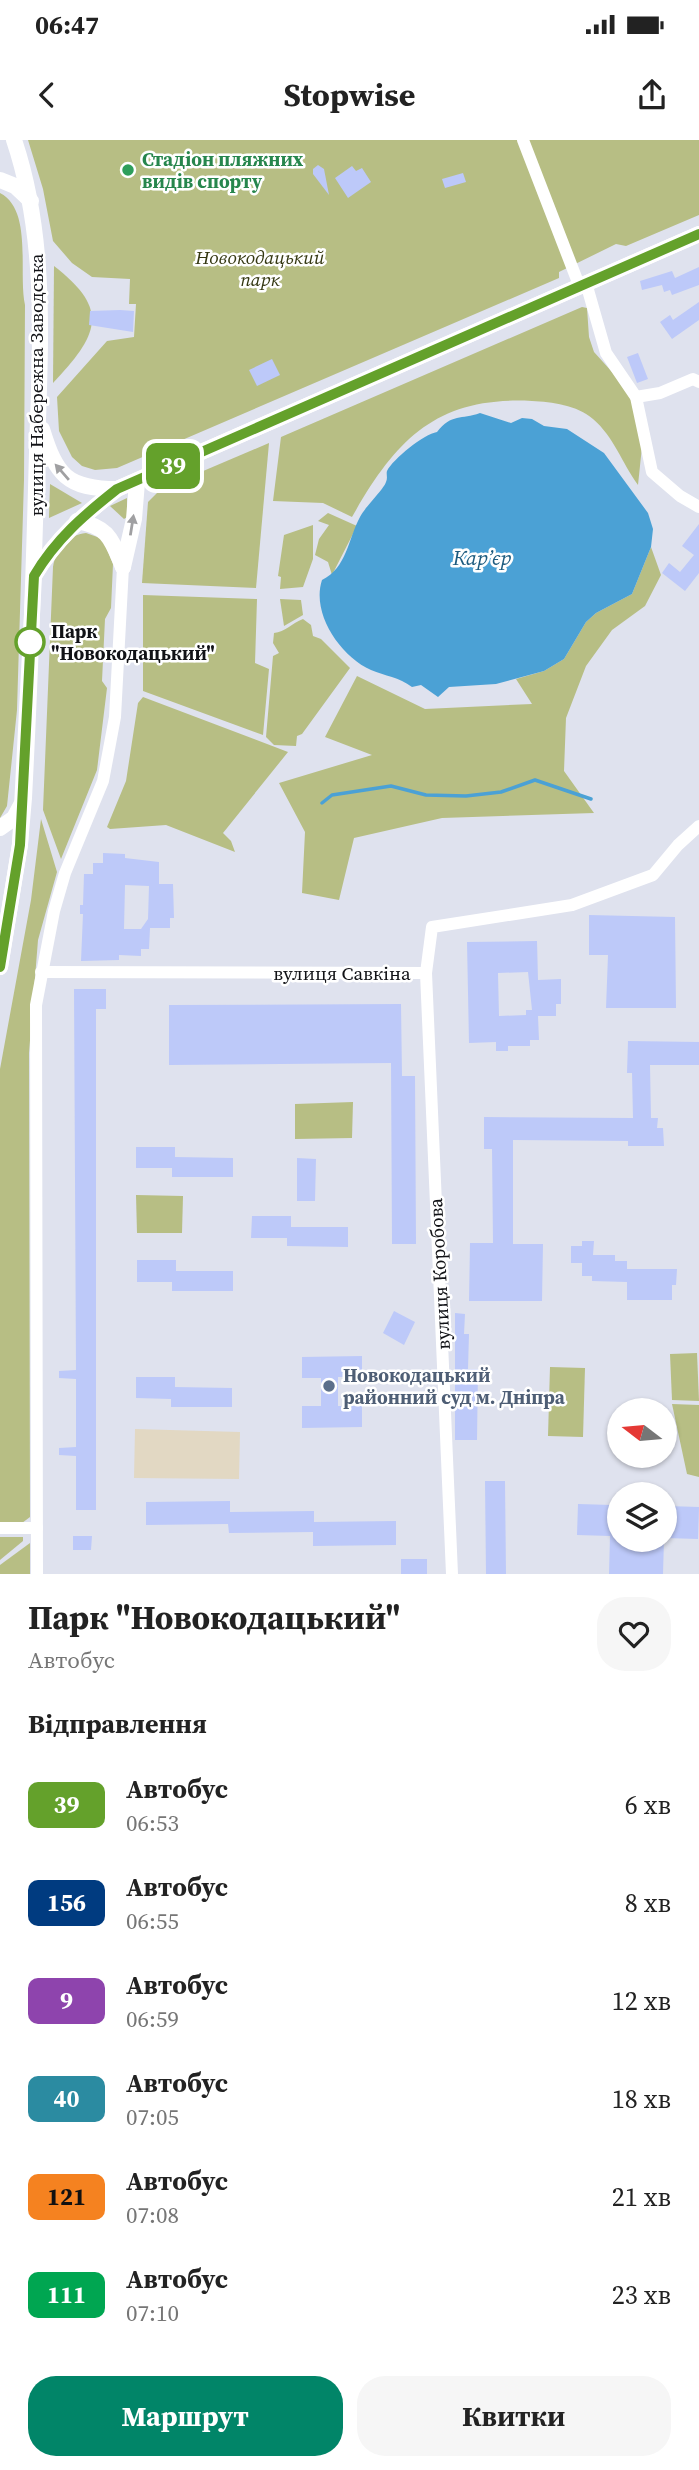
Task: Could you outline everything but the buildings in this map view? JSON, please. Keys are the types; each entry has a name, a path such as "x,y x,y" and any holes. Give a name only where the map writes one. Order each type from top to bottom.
{"main road":[{"name":"вулиця Набережна Заводська","path":"0,967 20,845 24,798 38,417 40,296 32,202 15,140"},
{"path":"0,180 15,186 32,202"},
{"path":"34,576 47,554 77,521 117,489 699,234"},
{"path":"38,417 50,455 60,471 74,484 92,489 117,489"},
{"path":"123,567 134,519 136,482"},
{"path":"77,521 92,524 108,534 123,567"},
{"path":"0,828 14,818 24,798"}],"street":[{"path":"523,140 582,284 606,353 636,397 652,472 680,496 699,507"},
{"path":"636,397 660,393 693,379 699,382"},
{"path":"37,1574 36,1005 41,972 65,873 103,781 115,717 123,567"},
{"name":"вулиця Савкіна","path":"41,972 426,973 432,927 572,905 653,875 699,825"},
{"name":"вулиця Коробова","path":"426,973 452,1574"},
{"path":"0,1528 37,1528"}],"shaded area":[{"path":"135,1429 240,1432 239,1479 134,1478"}],"green space":[{"name":"Новокодацький парк","path":"28,140 699,140 699,215 626,246 616,244 559,272 559,278 117,468 95,470 82,466 72,457 59,431 57,397 107,341 134,337 136,304 129,304 130,279 92,277 72,263 53,241 43,189"},
{"path":"0,193 10,201 21,227 25,305 24,480 17,710 7,806 0,818"},
{"path":"54,266 84,296 91,310 92,323 80,351 53,383"},
{"path":"582,307 587,308 589,337 594,352 631,393 643,437 638,485 607,434 587,414 556,403 499,401 470,406 445,415 423,428 385,465 352,517 323,503 273,501 281,437"},
{"path":"269,443 256,588 142,583 148,502 161,489"},
{"path":"50,484 82,503 49,518"},
{"path":"127,498 127,517 124,519 110,506"},
{"path":"328,513 357,526 332,575 328,562 315,555 319,539 329,525 318,521"},
{"path":"313,525 313,559 303,587 280,589 281,577 278,576 284,535"},
{"path":"86,533 103,539 113,564 111,608 105,619 102,681 107,688 97,770 61,859 43,810 53,567 64,544 74,536"},
{"path":"651,547 661,575 645,606 612,630 586,666 566,718 564,771 594,813 442,818 354,838 339,900 302,893 305,832 279,783 372,755 325,737 357,676 425,709 532,704 516,679 544,671 564,659 586,622 596,613 632,594"},
{"path":"143,595 257,599 255,663 269,669 263,735 143,691"},
{"path":"280,599 301,600 303,615 284,626"},
{"path":"303,619 311,625 313,636 321,639 350,668 302,734 297,736 296,746 274,745 266,737 273,656 279,653 273,643 274,633"},
{"path":"143,697 288,752 223,833 231,841 235,852 166,825 110,829 107,827 126,781 138,703"},
{"path":"41,819 57,872 38,940 29,1053 30,1517 22,1523 0,1523 0,1069 31,900"},
{"path":"353,1102 352,1138 295,1139 295,1104"},
{"path":"136,1195 183,1196 182,1233 137,1233"},
{"path":"697,1353 699,1401 672,1398 670,1354"},
{"path":"550,1367 585,1368 583,1437 548,1436"},
{"path":"677,1404 699,1405 699,1477 687,1474 677,1427"},
{"path":"0,1537 23,1537 23,1541 0,1560"},
{"path":"30,1543 30,1574 0,1574 0,1565"}],"water":[{"name":"Кар’єр","path":"480,413 511,423 522,418 532,419 544,426 567,429 604,453 648,513 653,529 651,547 632,594 596,613 586,622 564,659 544,671 496,684 449,687 438,697 421,685 412,687 371,670 349,655 324,619 320,593 322,580 342,561 360,517 385,485 387,471 396,460 447,422"}],"waterway":[{"path":"322,803 332,795 391,786 426,795 466,796 501,792 535,780 591,799"}],"bus line":[{"name":"39","path":"0,967 20,845 34,576 56,543 77,521 117,489 699,234"}],"place":[{"name":"Стадіон пляжних видів спорту","path":"128,170"},
{"name":"Парк \"Новокодацький\"","path":"30,642"},
{"name":"Новокодацький районний суд м. Дніпра","path":"329,1386"}]}
